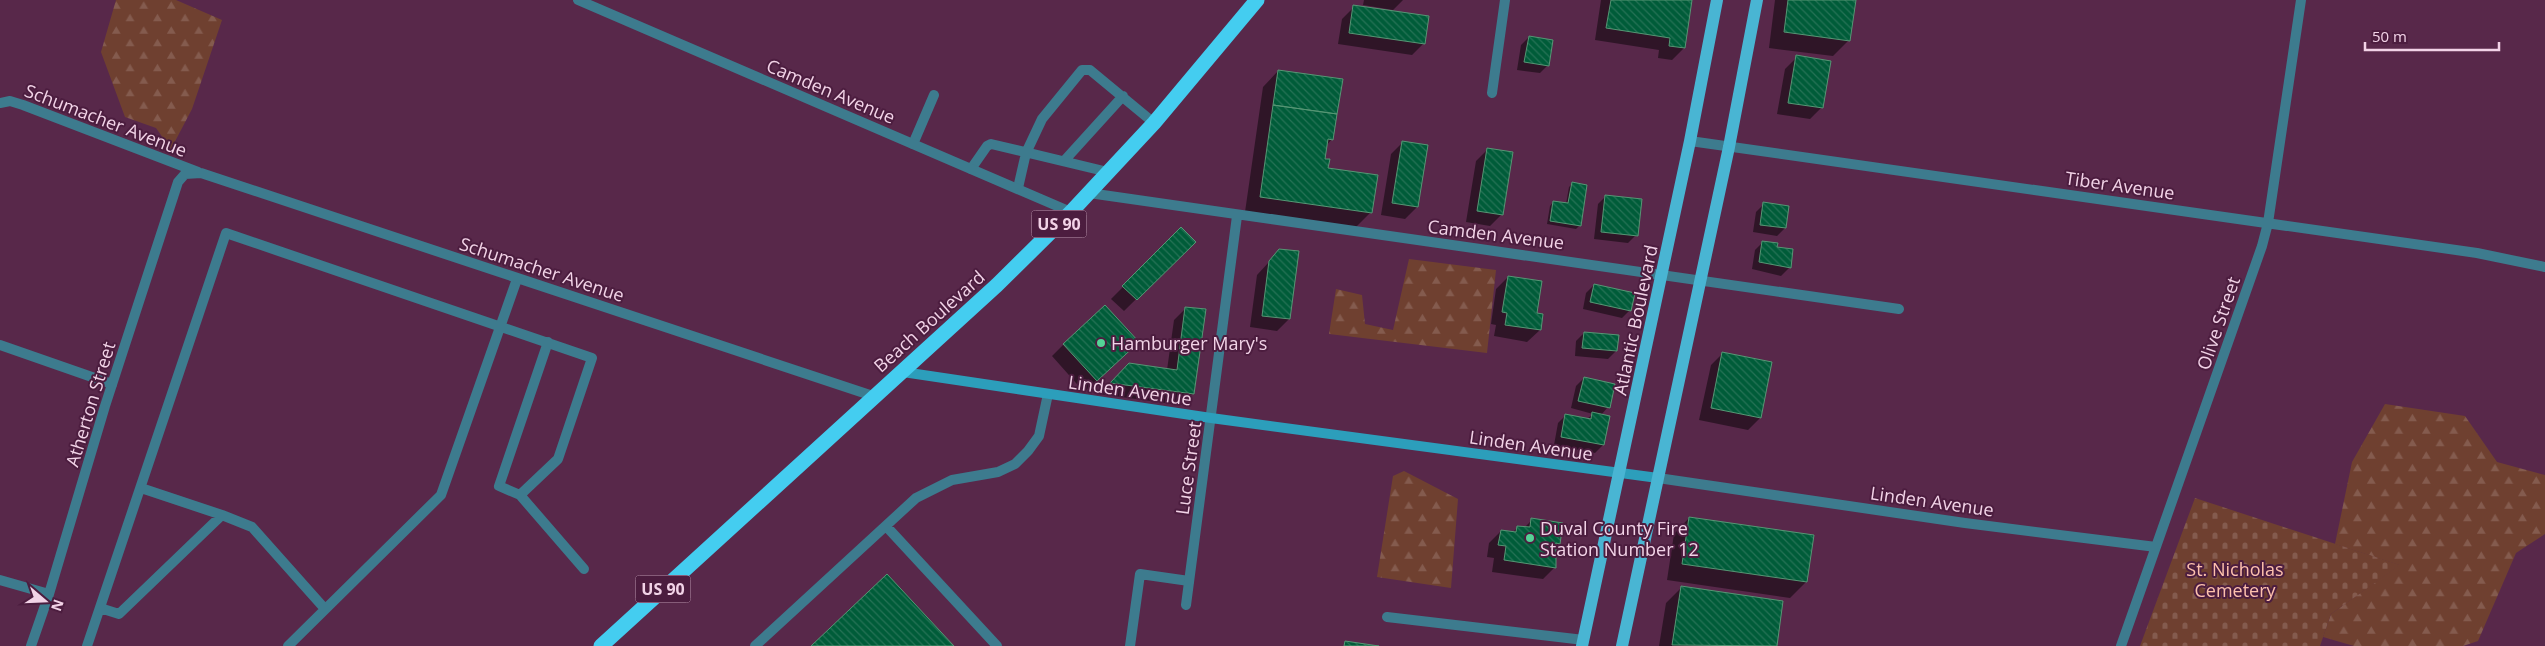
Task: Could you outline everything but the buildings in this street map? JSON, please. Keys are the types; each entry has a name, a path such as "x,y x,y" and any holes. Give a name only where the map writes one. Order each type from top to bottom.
{"highway":[{"name":"Beach Boulevard","path":"601,646 873,396 997,285 1071,212 1154,124 1257,0"}],"main road":[{"name":"Atlantic Boulevard","path":"1583,643 1690,141 1717,0"},
{"path":"1622,646 1729,147 1757,0"}],"street":[{"name":"Camden Avenue","path":"578,0 1071,212"},
{"path":"1492,93 1505,0"},
{"name":"Olive Street","path":"2121,646 2268,223 2302,0"},
{"path":"1018,188 1026,153 1042,119 1082,70 1090,70 1154,124"},
{"path":"913,144 934,95"},
{"path":"1064,161 1123,96"},
{"name":"Schumacher Avenue","path":"0,103 10,101 23,105 201,173 873,396"},
{"name":"Tiber Avenue","path":"1690,141 2477,253 2545,267"},
{"path":"971,169 986,146 991,144 1108,172"},
{"name":"Schumacher Avenue","path":"185,174 201,173"},
{"name":"Atherton Street","path":"31,646 49,594 112,384 178,182 185,174"},
{"name":"Camden Avenue","path":"1089,193 1237,216 1899,308"},
{"name":"Luce Street","path":"1186,606 1237,216"},
{"path":"87,646 226,233 592,358 558,458 520,495"},
{"path":"288,646 442,495 517,279"},
{"path":"548,342 499,486 520,495 584,569"},
{"path":"0,345 112,384"},
{"name":"Linden Avenue","path":"902,372 1211,418 1658,478 1965,523 2156,547"},
{"path":"755,646 916,498 932,488 952,480 998,472 1015,464 1039,436 1048,394"},
{"path":"141,488 222,515 252,528 325,609"},
{"path":"100,608 119,614 222,515"},
{"path":"886,526 997,646"},
{"path":"1130,646 1140,574 1189,581"},
{"path":"0,580 49,594"},
{"path":"1388,617 1583,643"}],"green space":[{"path":"116,0 176,0 222,20 192,109 171,149 156,128 125,117 101,52"},
{"path":"1409,259 1496,270 1487,353 1329,334 1336,289 1362,295 1365,324 1393,330"},
{"path":"2385,404 2465,416 2497,462 2545,475 2545,534 2516,553 2478,641 2463,646 2354,646 2323,637 2331,614 2399,565 2335,544 2352,462"},
{"path":"1404,471 1458,499 1451,588 1377,577 1393,476"},
{"name":"St. Nicholas Cemetery","path":"2195,498 2400,565 2331,614 2320,646 2140,646"}],"place":[{"name":"Hamburger Mary's","path":"1101,343"},
{"name":"Duval County Fire Station Number 12","path":"1530,538"}]}
